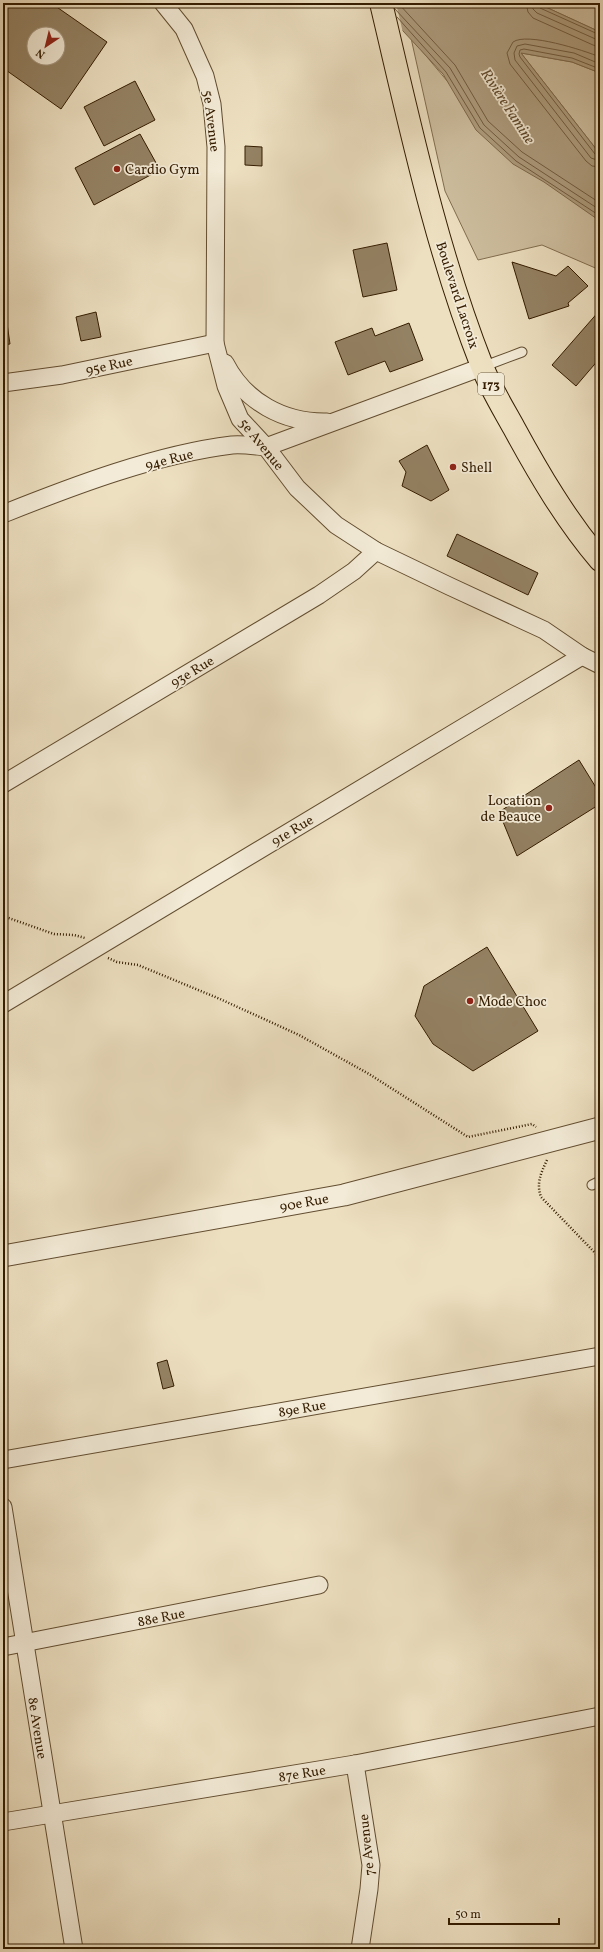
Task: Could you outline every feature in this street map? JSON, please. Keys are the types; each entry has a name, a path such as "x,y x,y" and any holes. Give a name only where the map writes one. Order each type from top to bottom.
{"main road":[{"name":"Boulevard Lacroix","path":"381,3 425,187 455,291 482,367 535,465 584,542 600,560"}],"street":[{"name":"5e Avenue","path":"163,3 184,29 205,76 212,104 216,147 215,343 226,386 240,419 266,447 297,488 336,524 376,550 544,630 582,656 600,665"},
{"name":"95e Rue","path":"3,383 62,375 215,343"},
{"name":"94e Rue","path":"215,343 232,376 247,394 264,406 281,415 295,419 314,422 337,422"},
{"name":"94e Rue","path":"3,514 54,493 169,457 234,445 266,447 337,422 482,367"},
{"name":"93e Rue","path":"3,784 319,595 354,570 376,550"},
{"name":"91e Rue","path":"5,998 582,656"},
{"name":"90e Rue","path":"3,1256 344,1195 600,1128"},
{"name":"89e Rue","path":"3,1460 600,1356"},
{"name":"8e Avenue","path":"3,1506 74,1949"},
{"name":"88e Rue","path":"3,1647 25,1644 319,1585"},
{"name":"87e Rue","path":"3,1822 355,1764 600,1716"},
{"name":"7e Avenue","path":"355,1764 371,1865 360,1949"}],"lane":[{"path":"482,367 522,352"}],"path":[{"path":"3,916 54,934 78,935 89,941"},
{"path":"105,955 113,961 138,965 220,999 299,1035 369,1074 468,1137 532,1124 535,1126 538,1133"},
{"path":"548,1156 540,1176 539,1188 541,1197 600,1258"}],"shaded area":[{"path":"537,3 600,3 600,32"},
{"path":"411,38 448,82 600,220 600,270 542,245 478,260 445,191"},
{"path":"521,53 572,62 600,73 600,154"}],"water":[{"name":"Rivière Famine","path":"377,3 537,3 600,32 600,73 572,62 521,53 600,154 600,221 544,182 513,164 476,130 443,74"}],"pier":[{"path":"375,3 396,3 403,33 376,4"}],"building":[{"path":"5,3 51,3 107,42 61,109 3,68 3,6"},
{"path":"135,81 155,120 104,146 84,107"},
{"name":"Cardio Gym","path":"140,134 160,170 94,205 75,168"},
{"path":"245,146 262,147 262,166 245,165"},
{"path":"387,243 397,290 363,297 353,250"},
{"path":"512,262 556,276 568,266 588,286 568,303 569,306 529,319"},
{"path":"3,296 10,344 3,345"},
{"path":"600,310 600,358 576,386 552,365"},
{"path":"96,312 101,337 81,341 76,317"},
{"path":"409,323 423,360 390,372 385,361 348,375 335,342 372,328 375,336"},
{"path":"427,445 449,490 431,501 402,486 406,472 399,461"},
{"path":"457,534 538,573 528,595 447,556"},
{"name":"Location de Beauce","path":"579,760 600,794 600,804 517,856 499,812"},
{"name":"Mode Choc","path":"487,947 538,1031 473,1071 433,1044 415,1016 424,986"},
{"path":"167,1360 174,1386 163,1389 157,1363"}],"place":[{"name":"Cardio Gym","path":"117,169"},
{"name":"Shell","path":"453,467"},
{"name":"Location de Beauce","path":"549,808"},
{"name":"Mode Choc","path":"470,1001"}]}
